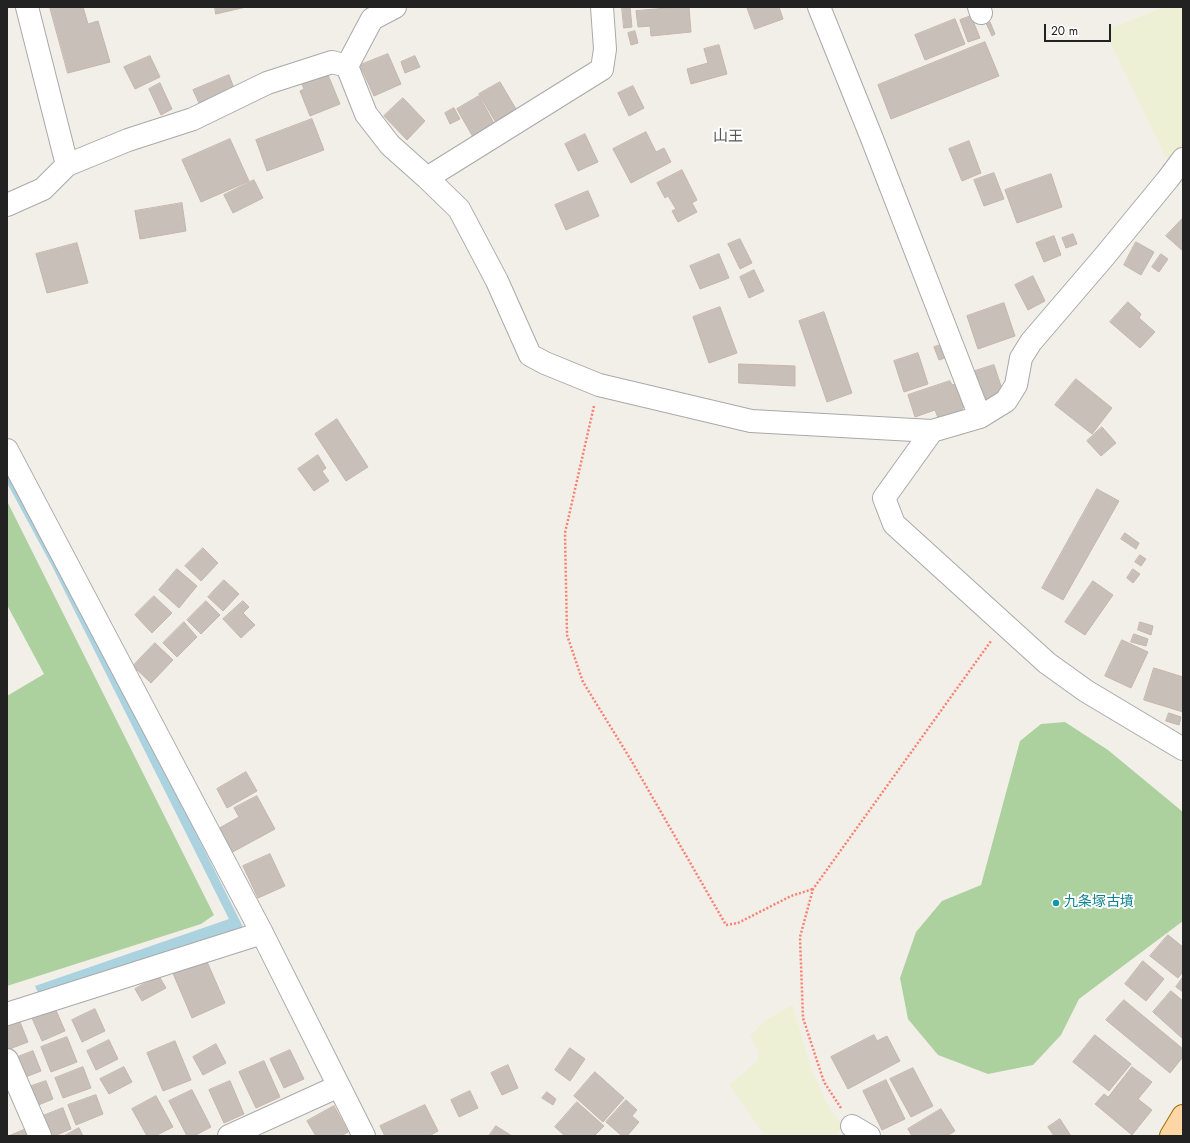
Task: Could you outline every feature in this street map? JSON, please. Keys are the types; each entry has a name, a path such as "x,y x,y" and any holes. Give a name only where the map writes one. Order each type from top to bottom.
{"main road":[{"path":"1171,1136 1183,1116"}],"street":[{"path":"28,7 67,165"},
{"path":"395,7 372,19 347,66 366,114 390,145 459,209 497,281 530,355 545,364 599,384 751,421 932,431 980,417 1006,401 1016,385 1021,358 1031,342 1108,252 1183,159"},
{"path":"427,178 602,69 605,49 602,7"},
{"path":"819,7 871,136 980,417"},
{"path":"7,205 43,189 67,165 128,140 193,119 267,83 332,62 347,66"},
{"path":"932,431 884,498 894,524 1047,663 1086,691 1183,749"},
{"path":"7,450 262,933 364,1136"},
{"path":"7,1014 262,933"},
{"path":"7,1060 40,1136"},
{"path":"229,1136 339,1086"}],"path":[{"path":"599,384 565,533 567,635 583,682 631,760 726,926 738,923 791,896 813,889"},
{"path":"860,1131 824,1082 803,1018 800,937 813,889 1003,624"}],"green space":[{"path":"1165,7 1183,7 1183,147 1171,164 1165,156 1107,36 1111,28"},
{"path":"7,501 214,915 201,924 7,986 7,696 44,674 7,605"},
{"path":"1065,722 1108,750 1183,812 1183,921 1079,999 1061,1035 1033,1065 988,1074 938,1055 908,1019 900,978 916,932 942,901 981,885 1020,741 1041,724"},
{"path":"793,1005 810,1066 826,1102 843,1127 835,1136 765,1136 729,1085 756,1062 759,1053 750,1036 765,1020"}],"water":[{"path":"7,461 59,560 243,927 39,995 35,986 229,919 52,566 7,483"}],"building":[{"path":"50,7 83,7 88,24 98,21 110,62 68,73"},
{"path":"215,7 246,7 216,14"},
{"path":"622,7 630,7 632,27 624,28"},
{"path":"689,7 691,32 651,36 650,26 638,27 636,11"},
{"path":"747,7 779,7 783,19 755,29"},
{"path":"971,16 980,38 968,42 960,20"},
{"path":"955,19 965,44 925,60 915,35"},
{"path":"990,22 995,34 992,36 986,23"},
{"path":"635,31 638,43 631,45 628,33"},
{"path":"985,42 999,76 891,119 878,85"},
{"path":"719,45 727,74 691,84 687,69 708,63 704,49"},
{"path":"388,54 401,84 374,96 360,65"},
{"path":"150,56 160,77 135,89 124,67"},
{"path":"415,56 420,67 405,73 401,62"},
{"path":"326,70 340,104 310,116 300,91 304,89 300,80"},
{"path":"229,75 234,88 199,103 193,90"},
{"path":"500,82 516,109 495,121 479,94"},
{"path":"160,83 172,109 161,115 149,89"},
{"path":"633,86 644,108 629,116 618,93"},
{"path":"479,96 495,125 473,137 457,109"},
{"path":"403,98 425,121 407,140 384,116"},
{"path":"454,108 460,119 450,124 445,113"},
{"path":"312,119 324,150 267,171 256,140"},
{"path":"646,132 656,152 664,148 671,162 631,183 613,149"},
{"path":"585,134 598,162 578,171 565,144"},
{"path":"230,139 249,181 201,202 182,160"},
{"path":"969,141 981,173 962,181 949,149"},
{"path":"682,170 697,200 692,203 697,212 678,222 672,211 676,209 668,196 665,198 657,183"},
{"path":"994,173 1004,199 984,206 974,180"},
{"path":"1051,174 1062,207 1017,223 1005,190"},
{"path":"254,180 263,198 233,213 224,195"},
{"path":"588,191 599,216 566,230 555,205"},
{"path":"182,203 186,231 140,239 135,211"},
{"path":"1183,218 1183,251 1166,236"},
{"path":"1073,234 1077,244 1066,248 1062,238"},
{"path":"1054,236 1061,255 1044,262 1036,243"},
{"path":"740,239 752,263 740,269 728,244"},
{"path":"1136,242 1154,252 1141,275 1124,265"},
{"path":"77,243 88,283 47,293 36,254"},
{"path":"719,254 729,278 700,289 690,266"},
{"path":"1161,254 1168,259 1159,272 1152,267"},
{"path":"754,270 764,291 749,298 740,277"},
{"path":"1033,276 1045,301 1028,310 1015,285"},
{"path":"1128,302 1141,314 1139,318 1155,332 1140,348 1110,322"},
{"path":"1004,303 1015,336 978,349 967,316"},
{"path":"720,307 737,353 709,363 693,317"},
{"path":"824,312 852,393 827,402 799,321"},
{"path":"941,345 945,358 939,360 934,347"},
{"path":"918,353 928,384 904,392 894,361"},
{"path":"739,364 795,366 795,386 739,383"},
{"path":"994,365 1001,386 1004,385 1007,394 984,400 975,371"},
{"path":"1076,379 1112,408 1092,434 1055,405"},
{"path":"950,381 952,385 962,382 970,405 962,408 965,414 940,423 935,410 915,417 908,395"},
{"path":"337,419 368,467 346,481 315,434"},
{"path":"1102,427 1116,443 1101,456 1087,441"},
{"path":"318,455 326,468 322,471 329,481 314,491 298,469"},
{"path":"1097,489 1119,501 1063,600 1042,588"},
{"path":"1125,533 1139,543 1136,549 1121,539"},
{"path":"203,548 218,563 201,581 185,566"},
{"path":"1140,555 1146,559 1141,566 1135,562"},
{"path":"177,569 197,586 179,608 159,590"},
{"path":"1133,569 1140,574 1133,583 1127,578"},
{"path":"224,580 239,594 223,611 208,597"},
{"path":"1093,581 1113,595 1085,635 1065,622"},
{"path":"154,596 172,613 152,633 135,615"},
{"path":"206,601 220,615 201,634 187,620"},
{"path":"243,601 249,607 243,613 255,625 241,638 223,619"},
{"path":"184,622 197,637 177,657 163,643"},
{"path":"1140,622 1153,626 1151,635 1138,630"},
{"path":"1134,634 1148,639 1146,646 1131,642"},
{"path":"1122,640 1148,652 1131,688 1105,676"},
{"path":"155,643 173,660 151,683 133,666"},
{"path":"1154,668 1183,677 1183,712 1144,700"},
{"path":"1169,713 1181,717 1179,725 1166,721"},
{"path":"246,772 257,791 227,808 217,789"},
{"path":"257,796 275,829 229,854 216,830 239,817 234,808"},
{"path":"270,854 285,886 258,898 243,866"},
{"path":"1168,935 1183,947 1183,972 1178,978 1150,956"},
{"path":"205,957 225,1003 192,1018 172,971"},
{"path":"1143,961 1164,979 1146,1001 1125,984"},
{"path":"159,976 166,988 142,1001 135,989"},
{"path":"1183,977 1183,992 1176,987"},
{"path":"1171,991 1183,1001 1183,1039 1153,1012"},
{"path":"1124,1000 1183,1049 1183,1057 1170,1073 1106,1020"},
{"path":"55,1008 65,1031 42,1041 32,1018"},
{"path":"95,1009 105,1031 82,1042 72,1020"},
{"path":"20,1022 28,1042 7,1050 7,1026"},
{"path":"874,1035 877,1041 887,1036 900,1061 848,1089 831,1057"},
{"path":"1095,1035 1131,1064 1109,1091 1073,1062"},
{"path":"67,1037 77,1062 51,1072 41,1047"},
{"path":"109,1040 118,1059 96,1070 87,1051"},
{"path":"175,1041 191,1080 163,1091 147,1053"},
{"path":"216,1044 226,1063 203,1075 193,1057"},
{"path":"570,1048 585,1059 570,1081 555,1070"},
{"path":"290,1050 304,1079 284,1088 270,1059"},
{"path":"33,1051 41,1071 18,1080 10,1060"},
{"path":"264,1061 280,1097 256,1108 239,1072"},
{"path":"508,1065 518,1088 502,1095 491,1073"},
{"path":"83,1067 91,1088 63,1098 55,1078"},
{"path":"124,1067 132,1082 109,1094 100,1079"},
{"path":"1132,1067 1152,1082 1138,1099 1152,1110 1132,1135 1095,1104 1104,1094 1108,1097"},
{"path":"913,1068 933,1106 911,1117 890,1079"},
{"path":"595,1072 624,1098 603,1122 574,1096"},
{"path":"886,1080 905,1119 882,1130 863,1091"},
{"path":"46,1081 53,1099 31,1108 23,1089"},
{"path":"230,1081 244,1114 224,1123 209,1090"},
{"path":"192,1090 211,1127 194,1136 187,1136 169,1101"},
{"path":"470,1091 478,1108 459,1117 451,1100"},
{"path":"547,1092 556,1099 553,1105 542,1098"},
{"path":"96,1095 103,1114 76,1125 68,1105"},
{"path":"156,1096 173,1127 155,1136 147,1136 132,1109"},
{"path":"626,1100 637,1110 632,1116 639,1122 627,1136 622,1136 606,1122"},
{"path":"577,1102 604,1126 594,1136 565,1136 555,1127"},
{"path":"425,1105 438,1131 429,1136 385,1136 380,1126"},
{"path":"334,1106 348,1132 341,1136 316,1136 307,1121"},
{"path":"63,1108 71,1129 54,1136 41,1136 35,1119"},
{"path":"941,1109 955,1131 947,1136 912,1136 908,1129"},
{"path":"1060,1119 1071,1136 1054,1136 1048,1127"},
{"path":"496,1126 512,1136 489,1136"},
{"path":"79,1128 83,1136 64,1136"},
{"path":"26,1129 29,1136 9,1136"}],"place":[{"name":"九条塚古墳","path":"1056,903"}],"district":[{"name":"山王","path":"728,137"}]}
